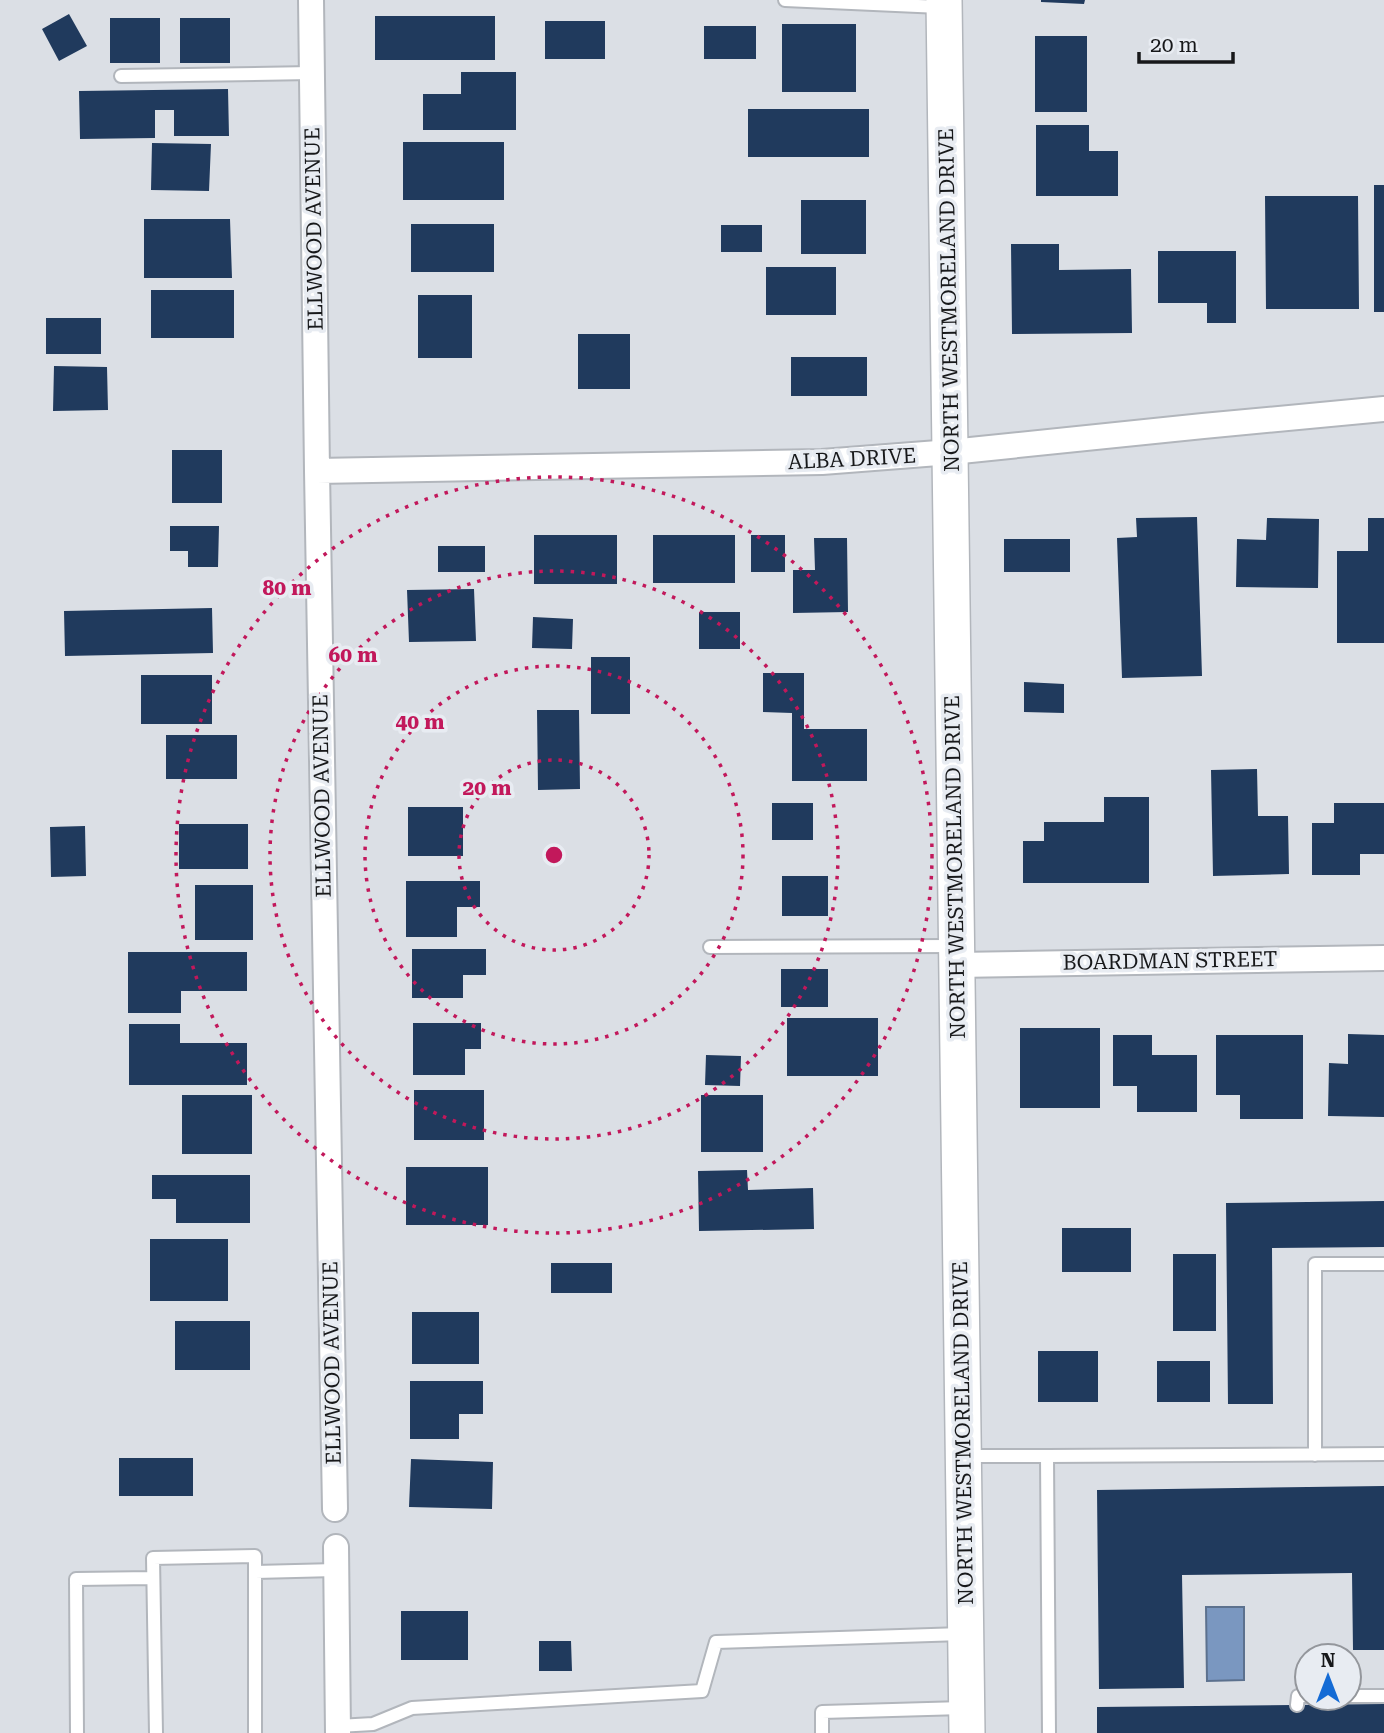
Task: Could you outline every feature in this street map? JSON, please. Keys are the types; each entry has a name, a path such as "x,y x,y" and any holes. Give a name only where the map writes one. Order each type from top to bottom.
{"street":[{"name":"ELLWOOD AVENUE","path":"311,0 335,1509"},
{"name":"NORTH WESTMORELAND DRIVE","path":"944,4 967,1720"},
{"name":"ALBA DRIVE","path":"317,471 822,462 951,452 1384,409"},
{"name":"BOARDMAN STREET","path":"956,955 1384,958"},
{"path":"336,1558 338,1730"}],"lane":[{"path":"785,0 944,4"},
{"path":"121,76 312,73"},
{"path":"710,947 956,955"},
{"path":"1315,1455 1315,1264 1384,1264"},
{"path":"963,1456 1384,1454"},
{"path":"1047,1456 1049,1733"},
{"path":"156,1733 153,1558 256,1556 256,1733"},
{"path":"256,1572 336,1558"},
{"path":"77,1733 76,1579 153,1578"},
{"path":"338,1730 373,1724 412,1708 702,1691 716,1642 966,1634"},
{"path":"1363,1696 1384,1696"},
{"path":"822,1733 822,1712 967,1720"}],"water":[{"path":"1206,1607 1244,1607 1244,1680 1207,1681"}],"building":[{"path":"1041,0 1085,0 1084,4"},
{"path":"69,14 87,46 59,61 42,29"},
{"path":"375,16 495,16 495,60 375,60"},
{"path":"110,18 160,18 160,63 110,63"},
{"path":"180,18 230,18 230,63 180,63"},
{"path":"545,21 605,21 605,59 545,59"},
{"path":"782,24 856,24 856,92 782,92"},
{"path":"704,26 756,26 756,59 704,59"},
{"path":"1035,36 1087,36 1087,112 1035,112"},
{"path":"461,72 516,72 516,130 423,130 423,94 461,94"},
{"path":"228,89 229,136 174,136 174,110 155,110 155,138 80,139 79,91"},
{"path":"748,109 869,109 869,157 748,157"},
{"path":"1036,125 1089,125 1089,151 1118,151 1118,196 1036,196"},
{"path":"403,142 504,142 504,200 403,200"},
{"path":"152,143 211,144 209,191 151,190"},
{"path":"1374,185 1384,185 1384,312 1374,312"},
{"path":"1265,196 1358,196 1359,309 1266,309"},
{"path":"801,200 866,200 866,254 801,254"},
{"path":"144,219 230,219 232,278 144,278"},
{"path":"411,224 494,224 494,272 411,272"},
{"path":"721,225 762,225 762,252 721,252"},
{"path":"1011,244 1059,244 1059,270 1131,269 1132,333 1012,334"},
{"path":"1158,251 1236,251 1236,323 1207,323 1207,303 1158,303"},
{"path":"766,267 836,267 836,315 766,315"},
{"path":"151,290 234,290 234,338 151,338"},
{"path":"418,295 472,295 472,358 418,358"},
{"path":"46,318 101,318 101,354 46,354"},
{"path":"578,334 630,334 630,389 578,389"},
{"path":"791,357 867,357 867,396 791,396"},
{"path":"54,366 107,367 108,410 53,411"},
{"path":"172,450 222,450 222,503 172,503"},
{"path":"1197,517 1202,676 1122,678 1117,538 1137,537 1136,518"},
{"path":"1267,518 1319,519 1318,588 1236,587 1237,539 1266,540"},
{"path":"1368,518 1384,518 1384,643 1337,643 1337,551 1368,551"},
{"path":"170,526 219,526 218,567 188,567 188,551 170,551"},
{"path":"534,535 617,535 617,584 534,584"},
{"path":"653,535 735,535 735,583 653,583"},
{"path":"751,535 785,535 785,572 751,572"},
{"path":"814,538 847,538 848,612 793,613 793,570 815,570"},
{"path":"1004,539 1070,539 1070,572 1004,572"},
{"path":"438,546 485,546 485,572 438,572"},
{"path":"474,589 476,641 409,642 407,590"},
{"path":"212,608 213,653 65,656 64,611"},
{"path":"699,612 740,612 740,649 699,649"},
{"path":"533,617 573,619 572,649 532,648"},
{"path":"591,657 630,657 630,714 591,714"},
{"path":"763,673 804,673 804,729 867,729 867,781 792,781 792,713 763,712"},
{"path":"141,675 212,675 212,724 141,724"},
{"path":"1024,682 1064,684 1064,713 1024,712"},
{"path":"537,710 579,710 580,789 538,790"},
{"path":"166,735 237,735 237,779 166,779"},
{"path":"1257,769 1258,816 1288,816 1289,874 1213,876 1211,770"},
{"path":"1104,797 1149,797 1149,883 1023,883 1023,841 1044,841 1044,822 1104,822"},
{"path":"772,803 813,803 813,840 772,840"},
{"path":"1334,803 1384,803 1384,854 1360,854 1360,875 1312,875 1312,823 1334,823"},
{"path":"408,807 463,807 463,856 408,856"},
{"path":"179,824 248,824 248,869 179,869"},
{"path":"85,826 86,876 51,877 50,827"},
{"path":"782,876 828,876 828,916 782,916"},
{"path":"406,881 480,881 480,907 457,907 457,937 406,937"},
{"path":"195,885 253,885 253,940 195,940"},
{"path":"412,949 486,949 486,975 463,975 463,998 412,998"},
{"path":"128,952 247,952 247,991 181,991 181,1013 128,1013"},
{"path":"781,969 828,969 828,1007 781,1007"},
{"path":"787,1018 878,1018 878,1076 787,1076"},
{"path":"413,1023 481,1023 481,1049 465,1049 465,1075 413,1075"},
{"path":"129,1024 180,1024 180,1043 247,1043 247,1085 129,1085"},
{"path":"1020,1028 1100,1028 1100,1108 1020,1108"},
{"path":"1348,1034 1384,1035 1384,1117 1328,1116 1329,1063 1348,1064"},
{"path":"1113,1035 1152,1035 1152,1055 1197,1055 1197,1112 1137,1112 1137,1086 1113,1086"},
{"path":"1216,1035 1303,1035 1303,1119 1240,1119 1240,1095 1216,1095"},
{"path":"706,1055 741,1056 740,1086 705,1085"},
{"path":"414,1090 484,1090 484,1140 414,1140"},
{"path":"182,1095 252,1095 252,1154 182,1154"},
{"path":"701,1095 763,1095 763,1152 701,1152"},
{"path":"406,1167 488,1167 488,1225 406,1225"},
{"path":"747,1170 748,1190 813,1188 814,1229 699,1231 698,1171"},
{"path":"152,1175 250,1175 250,1223 176,1223 176,1199 152,1199"},
{"path":"1384,1201 1384,1247 1272,1248 1273,1404 1228,1404 1226,1203"},
{"path":"1062,1228 1131,1228 1131,1272 1062,1272"},
{"path":"150,1239 228,1239 228,1301 150,1301"},
{"path":"1173,1254 1216,1254 1216,1331 1173,1331"},
{"path":"551,1263 612,1263 612,1293 551,1293"},
{"path":"412,1312 479,1312 479,1364 412,1364"},
{"path":"175,1321 250,1321 250,1370 175,1370"},
{"path":"1038,1351 1098,1351 1098,1402 1038,1402"},
{"path":"1157,1361 1210,1361 1210,1402 1157,1402"},
{"path":"410,1381 483,1381 483,1414 459,1414 459,1439 410,1439"},
{"path":"119,1458 193,1458 193,1496 119,1496"},
{"path":"411,1459 493,1462 492,1509 409,1507"},
{"path":"1384,1486 1384,1650 1363,1650 1363,1642 1353,1642 1352,1573 1182,1575 1184,1688 1099,1689 1097,1490"},
{"path":"401,1611 468,1611 468,1660 401,1660"},
{"path":"539,1641 571,1641 572,1671 539,1671"},
{"path":"1363,1704 1384,1704 1384,1733 1097,1733 1097,1707 1293,1705 1293,1712 1363,1712"}]}
